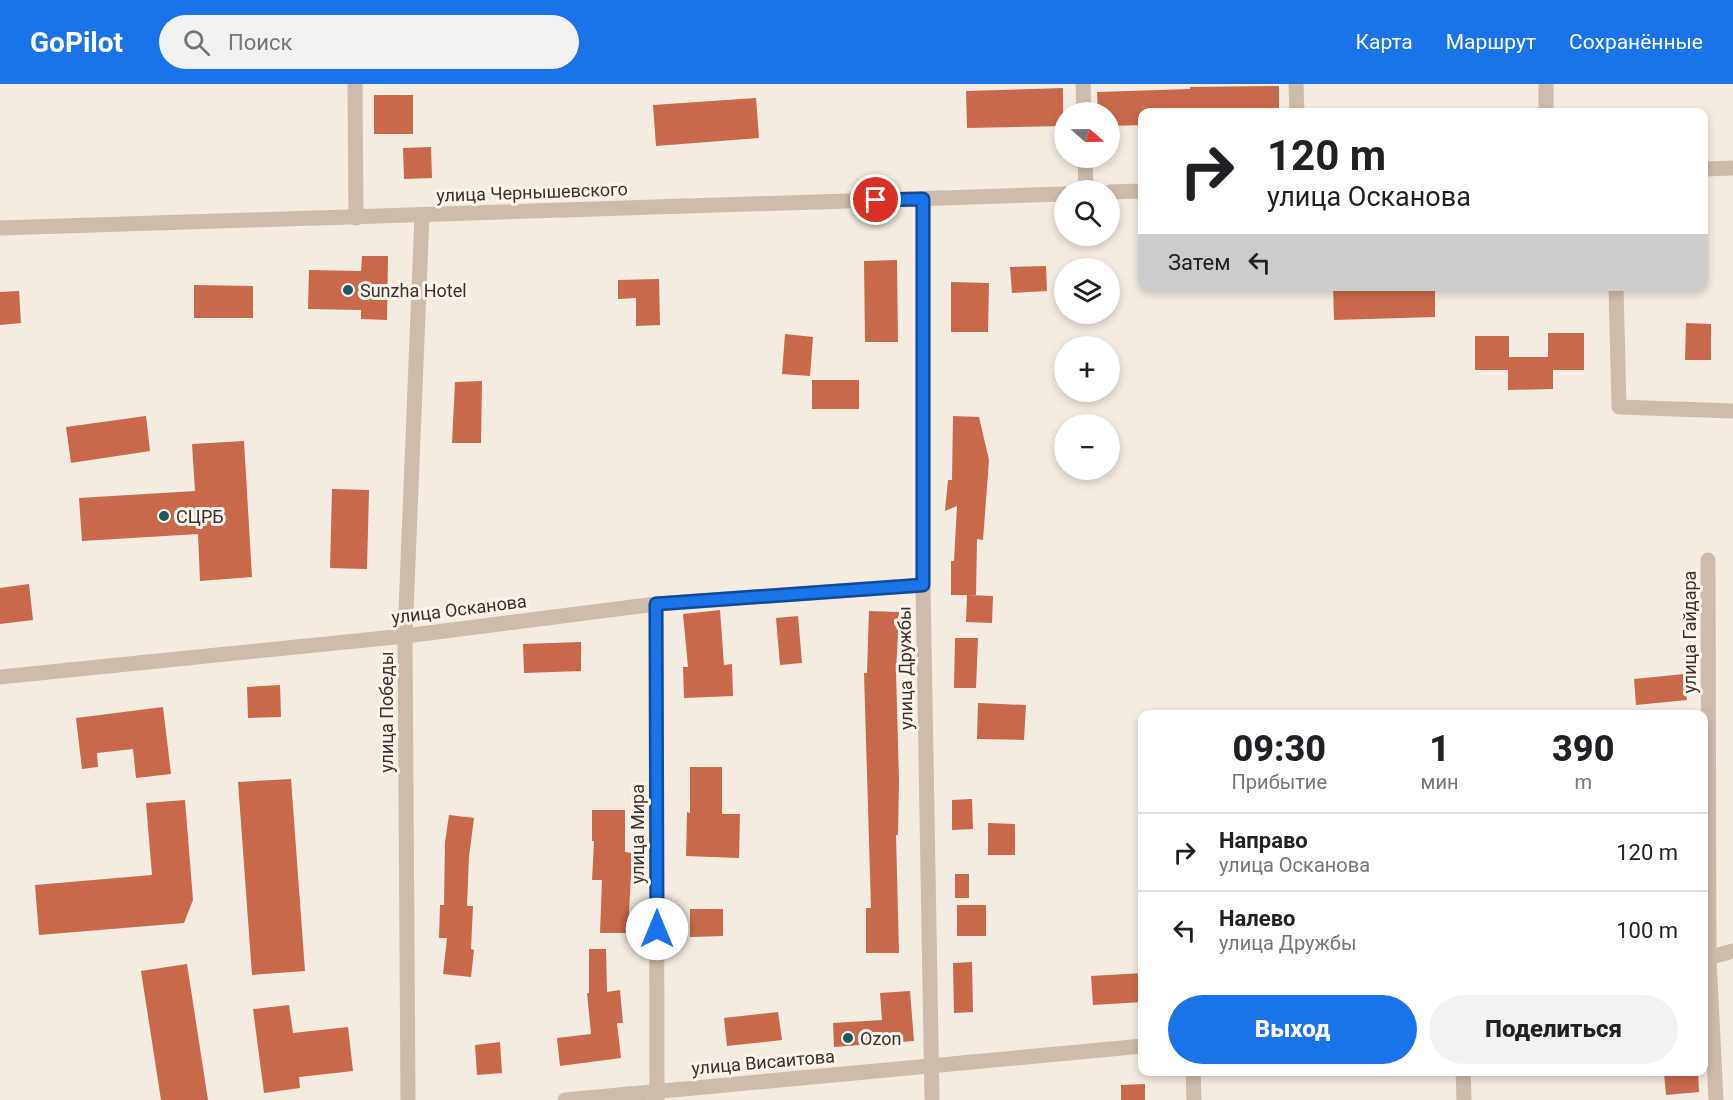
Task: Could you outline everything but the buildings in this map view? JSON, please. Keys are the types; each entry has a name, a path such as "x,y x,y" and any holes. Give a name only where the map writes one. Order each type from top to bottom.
{"street":[{"path":"355,84 356,218"},
{"path":"1083,84 1084,102"},
{"path":"1296,84 1297,108"},
{"path":"1546,84 1546,108"},
{"path":"1708,169 1733,168"},
{"path":"1120,192 1138,191"},
{"name":"улица Чернышевского","path":"0,228 1054,194"},
{"name":"улица Дружбы","path":"923,199 923,585 932,1100"},
{"name":"улица Победы","path":"408,1100 405,636 422,215"},
{"path":"1616,291 1619,407 1733,411"},
{"name":"улица Гайдара","path":"1707,710 1708,560"},
{"name":"улица Осканова","path":"0,677 405,636 656,604 923,585"},
{"name":"улица Мира","path":"656,604 657,1095"},
{"path":"1708,957 1733,951"},
{"name":"улица Гайдара","path":"1708,986 1716,1100"},
{"name":"улица Висаитова","path":"565,1100 657,1095 1138,1046"},
{"path":"1193,1076 1194,1100"},
{"path":"1463,1076 1464,1100"}],"place":[{"name":"Sunzha Hotel","path":"348,290"},
{"name":"СЦРБ","path":"164,516"},
{"name":"Ozon","path":"848,1038"}],"route":[{"path":"657,929 656,604 923,585 923,199 876,200"}]}
